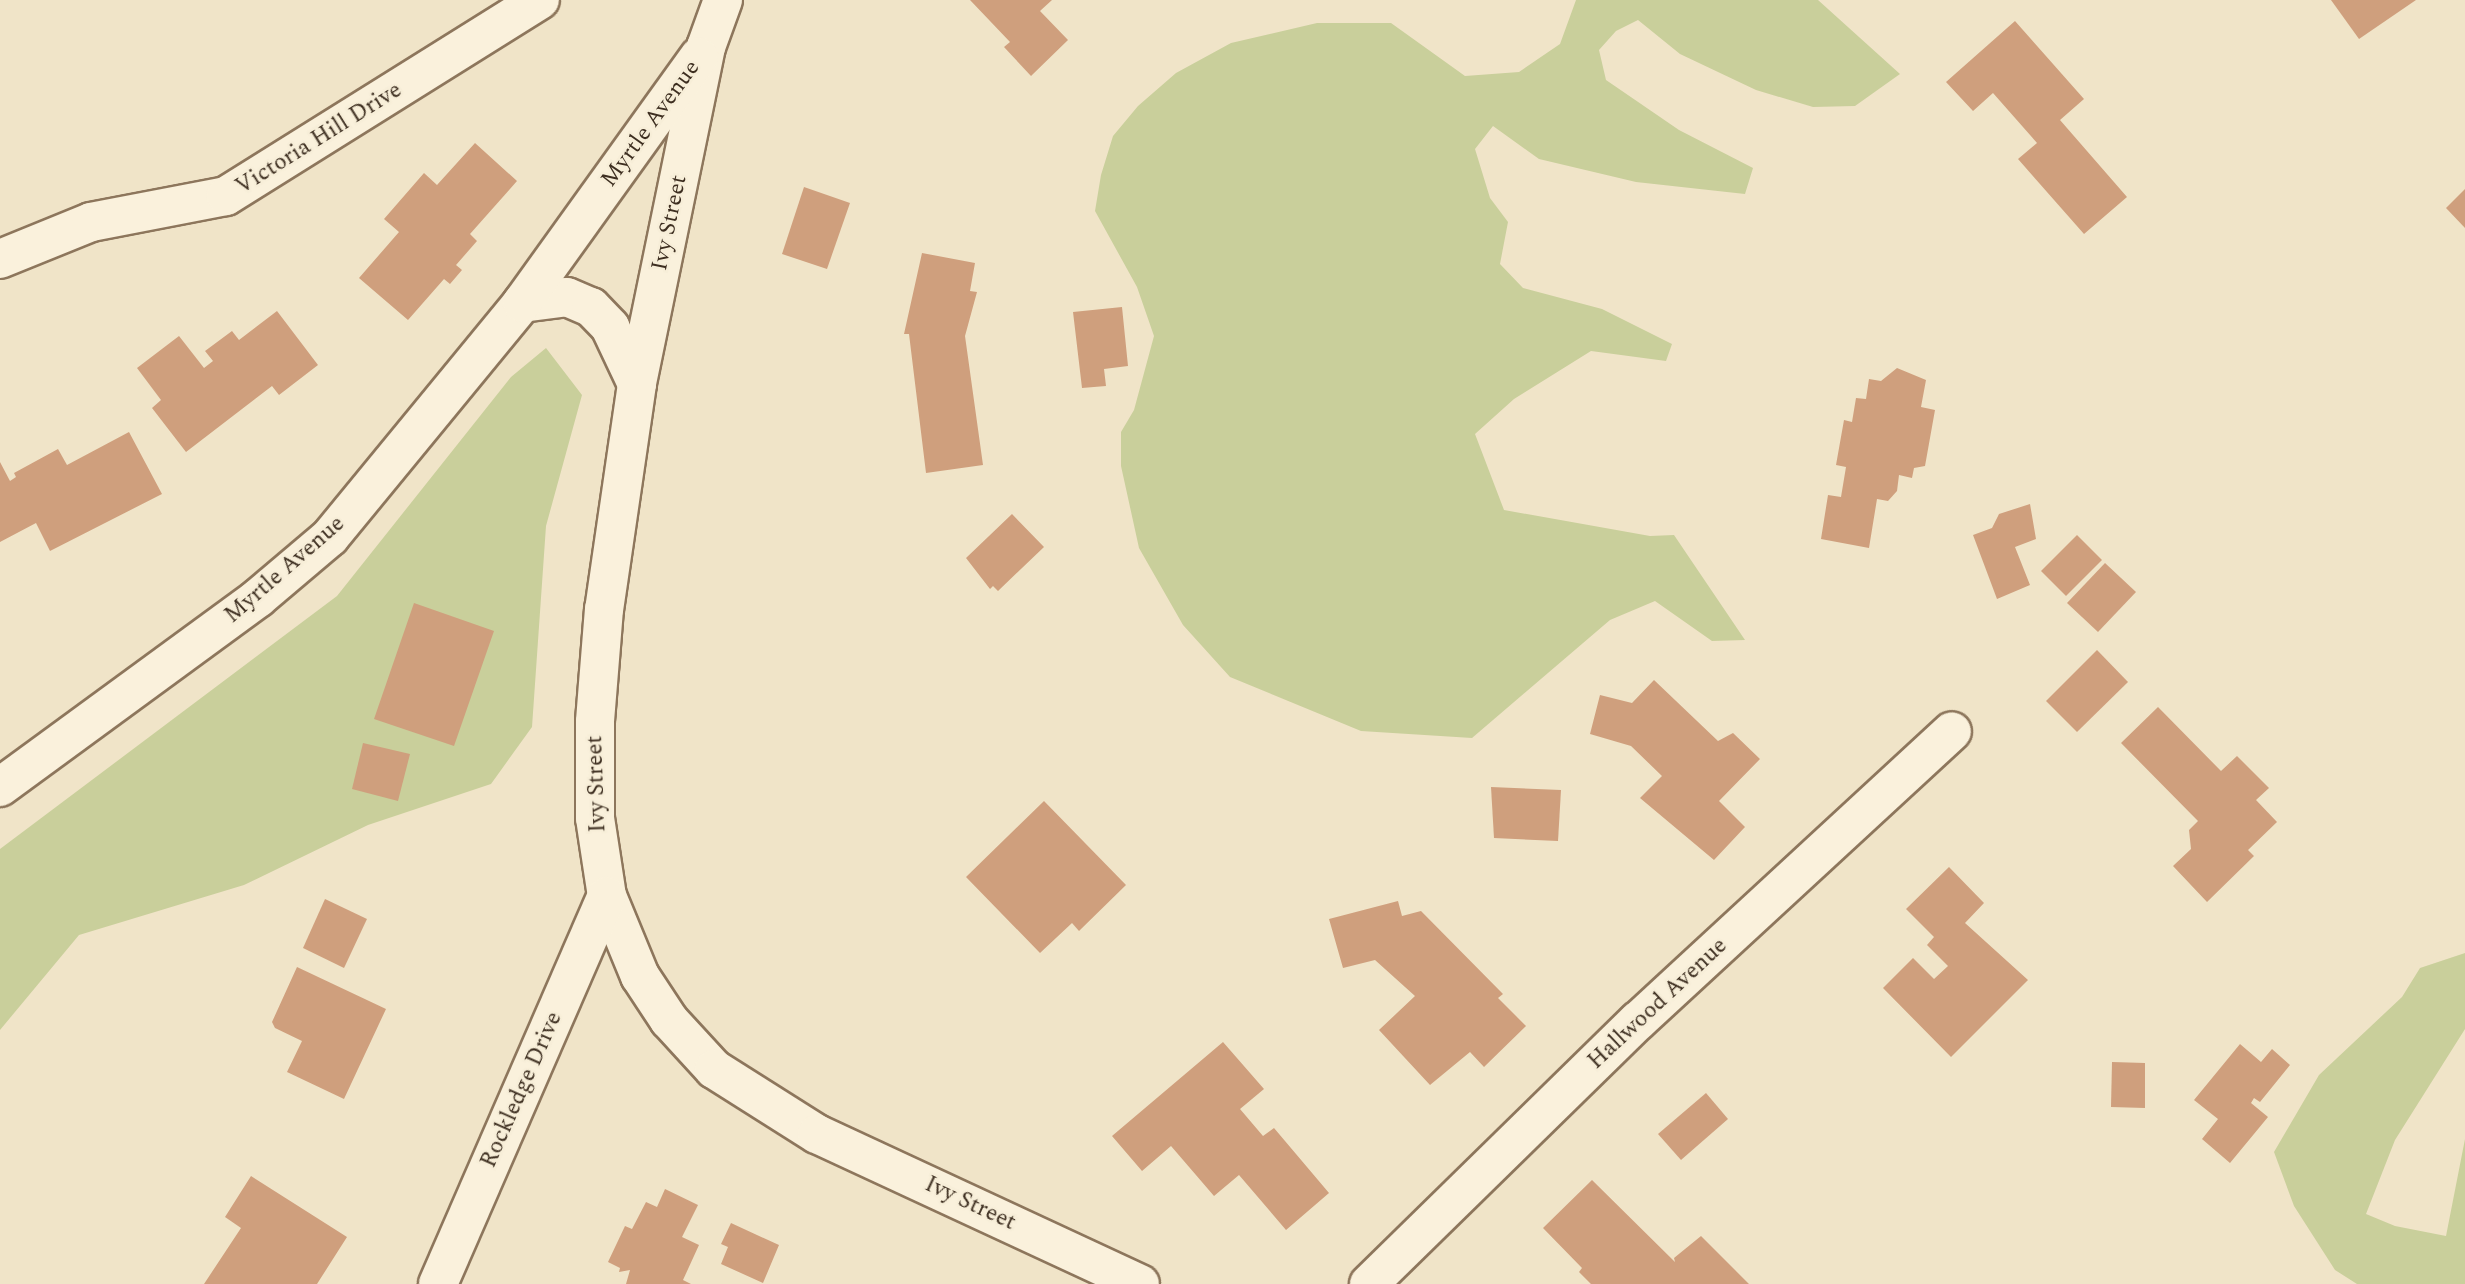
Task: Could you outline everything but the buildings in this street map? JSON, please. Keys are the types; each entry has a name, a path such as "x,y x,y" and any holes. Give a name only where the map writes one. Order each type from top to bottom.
{"street":[{"name":"Victoria Hill Drive","path":"0,259 92,222 226,196 540,0"},
{"name":"Ivy Street","path":"723,0 706,47 637,384 604,609 595,722 595,818 607,896 640,976 669,1020 724,1076 817,1135 1140,1284"},
{"name":"Myrtle Avenue","path":"0,787 258,598 330,537 522,303 706,47"},
{"path":"522,303 567,297 591,307 610,327 637,384"},
{"name":"Hallwood Avenue","path":"1369,1284 1638,1021 1952,731"},
{"name":"Rockledge Drive","path":"438,1284 607,896"}],"green space":[{"path":"1576,0 1818,0 1900,74 1855,106 1813,107 1756,90 1680,54 1638,20 1616,31 1599,50 1606,80 1679,130 1753,168 1745,194 1636,182 1539,159 1493,126 1475,149 1490,198 1508,222 1500,264 1523,288 1602,309 1672,344 1666,361 1591,351 1514,399 1475,434 1504,510 1650,536 1674,535 1745,640 1712,641 1655,601 1610,620 1472,738 1361,731 1230,677 1183,625 1139,548 1121,466 1121,432 1134,410 1154,336 1137,287 1095,211 1101,175 1113,136 1138,106 1176,73 1231,43 1317,23 1391,23 1465,76 1519,72 1560,44"},
{"path":"546,348 582,395 546,526 532,727 491,784 368,825 244,885 79,935 0,1030 0,849 337,596 511,377"},
{"path":"2465,953 2465,1029 2395,1140 2366,1214 2395,1226 2446,1236 2465,1139 2465,1284 2357,1284 2335,1270 2294,1206 2274,1152 2319,1075 2402,997 2420,968"}]}
